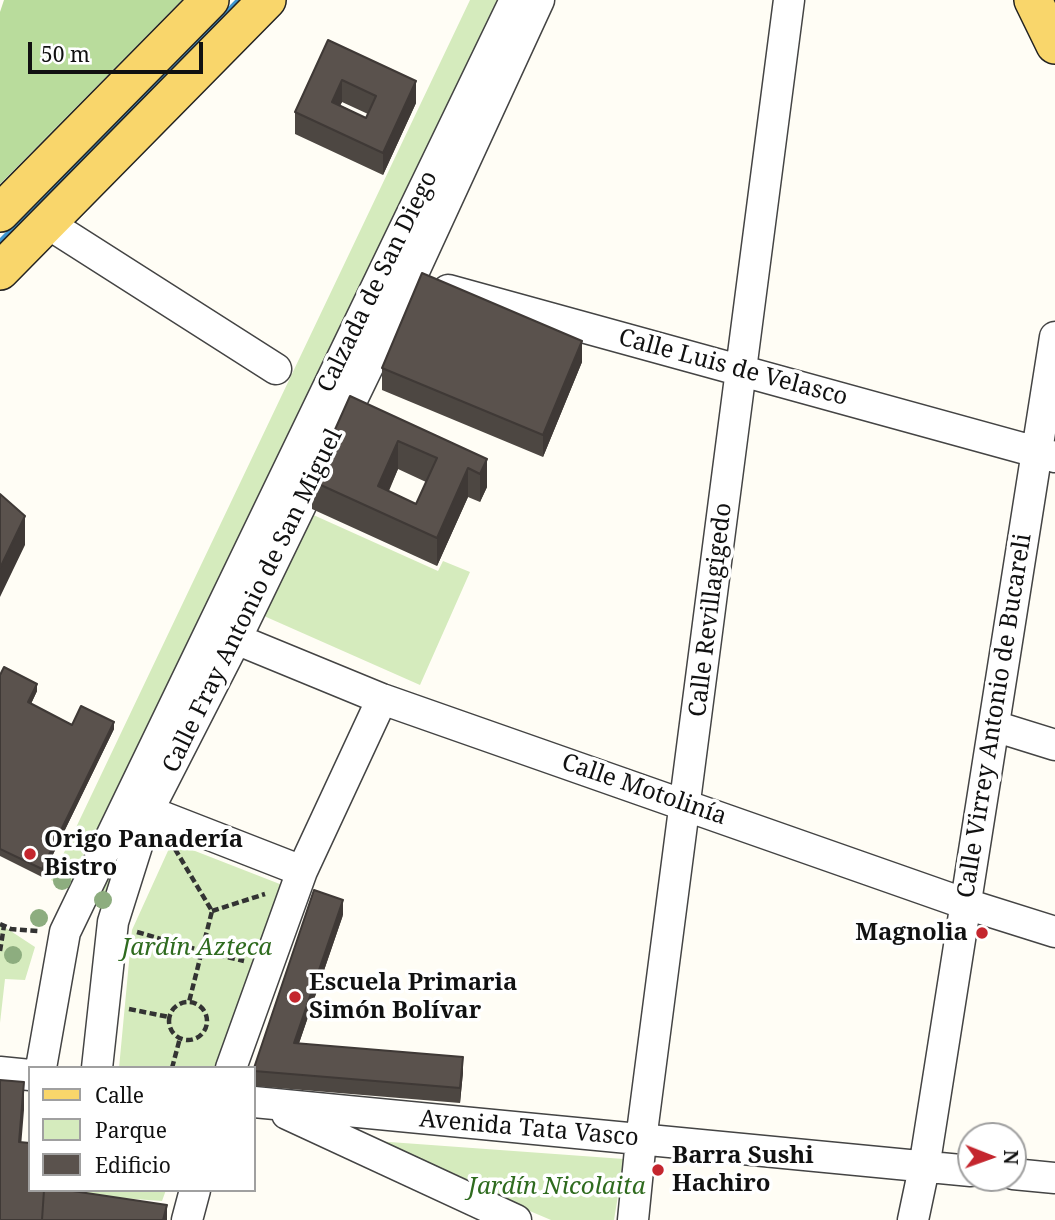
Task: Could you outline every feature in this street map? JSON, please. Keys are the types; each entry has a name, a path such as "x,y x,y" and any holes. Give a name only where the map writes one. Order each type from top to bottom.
{"main road":[{"path":"0,213 210,0"},
{"path":"0,271 267,0"},
{"path":"1033,0 1055,45"}],"street":[{"name":"Calzada de San Diego","path":"41,1066 65,932 514,0"},
{"name":"Calle Fray Antonio de San Miguel","path":"97,1066 113,922 148,811 236,639 410,280 539,0"},
{"name":"Calle Revillagigedo","path":"633,1220 789,0"},
{"path":"47,223 276,369"},
{"name":"Calle Luis de Velasco","path":"410,280 1046,454"},
{"name":"Calle Virrey Antonio de Bucareli","path":"913,1220 924,1168 994,726 1046,454 1055,337"},
{"name":"Calle Motolinía","path":"236,639 382,699 966,904 1055,932"},
{"path":"231,1066 302,871 382,699"},
{"path":"994,726 1055,745"},
{"path":"148,811 302,871"},
{"path":"0,1072 28,1075"},
{"path":"261,1103 516,1220"},
{"name":"Avenida Tata Vasco","path":"261,1103 957,1170"},
{"path":"1027,1175 1055,1178"},
{"path":"187,1220 194,1192"}],"path":[{"path":"174,847 212,911 189,1002"},
{"path":"212,911 270,893"},
{"path":"0,951 2,925 11,929 65,932"},
{"path":"126,928 252,963"},
{"path":"189,1002 202,1009 207,1019 206,1024 196,1037 180,1038 171,1029 169,1017 178,1004 189,1002"},
{"path":"117,1007 169,1017"},
{"path":"173,1066 180,1038"}],"green space":[{"path":"4,0 182,0 0,184 0,12"},
{"path":"470,0 532,0 112,909 51,880"},
{"path":"309,513 438,571 443,561 470,572 420,685 264,616"},
{"name":"Jardín Azteca","path":"172,842 290,888 225,1066 119,1066 132,930"},
{"path":"0,924 35,947 25,980 5,979 0,1023"},
{"name":"Jardín Nicolaita","path":"362,1140 624,1159 614,1220 551,1220"},
{"path":"53,1192 165,1192 162,1201"}],"building":[{"path":"328,40 416,81 383,153 295,112","holes":["342,80 376,96 366,118 332,102"]},
{"path":"422,273 582,341 543,435 382,368"},
{"path":"350,396 487,459 480,474 468,468 437,538 312,481","holes":["398,441 437,458 416,504 378,486"]},
{"path":"0,494 25,516 0,568"},
{"path":"4,667 37,684 28,702 72,725 81,706 114,722 42,869 0,849 0,675"},
{"path":"314,890 343,900 294,1043 463,1057 460,1088 256,1071 255,1066"},
{"path":"0,1080 24,1082 19,1142 28,1143 28,1192 44,1192 42,1220 0,1220"},
{"path":"44,1192 79,1192 167,1205 163,1220 42,1220"}],"waterway":[{"path":"0,243 240,0"}],"place":[{"name":"Origo Panadería Bistro","path":"30,854"},
{"name":"Magnolia","path":"982,933"},
{"name":"Escuela Primaria Simón Bolívar","path":"295,997"},
{"name":"Barra Sushi Hachiro","path":"658,1170"}]}
